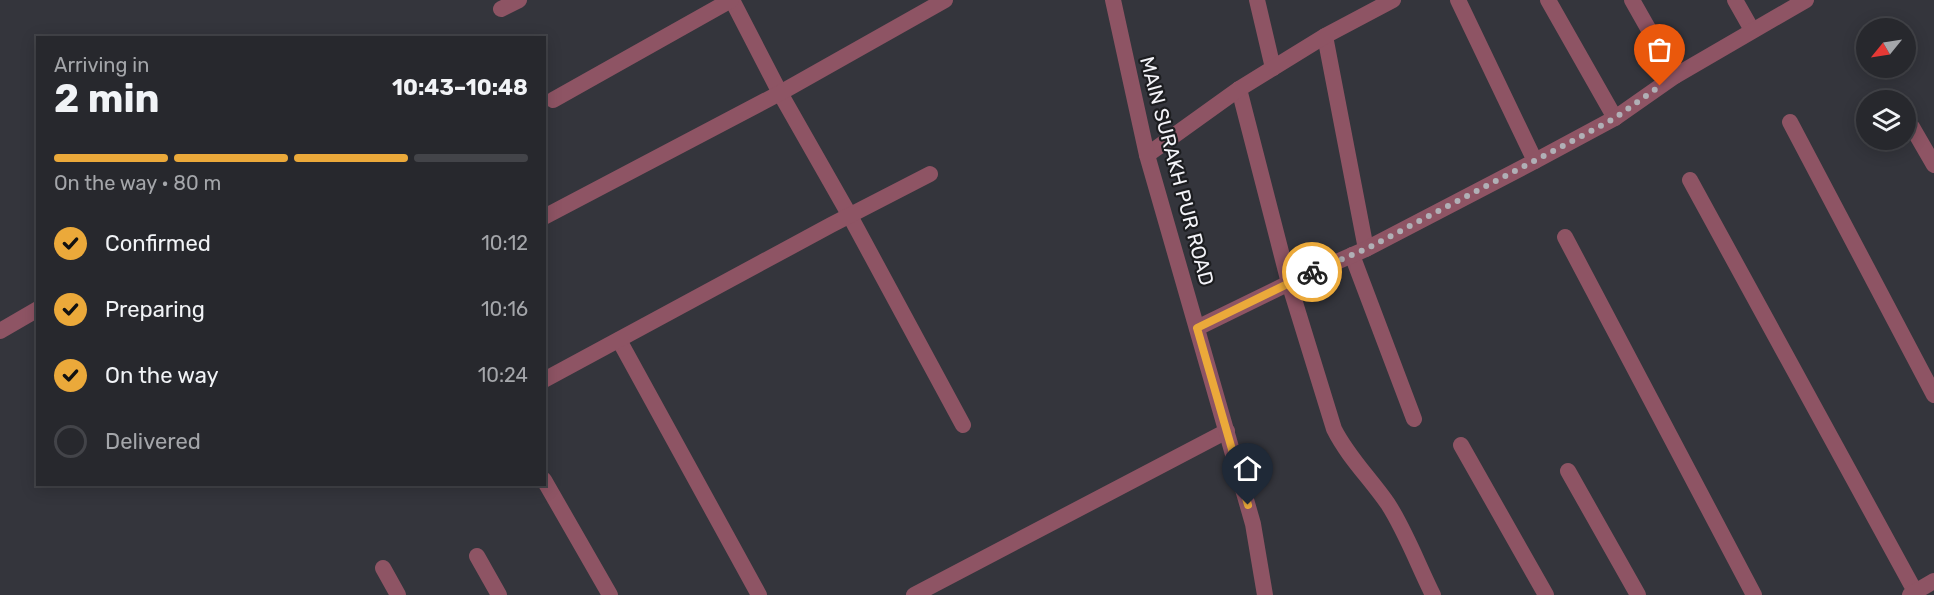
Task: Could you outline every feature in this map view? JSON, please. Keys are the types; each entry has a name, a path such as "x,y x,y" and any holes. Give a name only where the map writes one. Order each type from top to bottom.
{"street":[{"path":"501,9 519,0"},
{"path":"552,100 731,0 963,425"},
{"path":"546,216 780,93 945,0"},
{"name":"MAIN SURAKH PUR ROAD","path":"1113,0 1147,155 1253,524 1265,595"},
{"path":"1257,0 1273,68"},
{"path":"1147,155 1239,89 1326,36 1393,0"},
{"path":"1458,0 1535,161"},
{"path":"1548,0 1615,118"},
{"path":"1632,0 1675,76"},
{"path":"1736,0 1752,30"},
{"path":"1197,328 1359,252 1615,118 1675,76 1806,0"},
{"path":"1326,36 1359,252 1414,419"},
{"path":"1239,89 1289,283 1334,429 1344,448 1387,504 1433,595"},
{"path":"1790,122 1934,395"},
{"path":"1916,134 1934,165"},
{"path":"546,379 930,174"},
{"path":"1690,180 1914,594 1934,581"},
{"path":"1565,237 1754,595"},
{"path":"0,331 36,310"},
{"path":"619,340 759,595"},
{"path":"914,595 1227,431"},
{"path":"1461,445 1546,595"},
{"path":"1568,471 1638,595"},
{"path":"546,483 610,595"},
{"path":"477,556 499,595"},
{"path":"383,568 398,595"}],"way so far":[{"path":"1312,272 1366,249 1595,129 1615,118 1660,86"}],"route":[{"path":"1248,505 1197,328 1312,272"}]}
